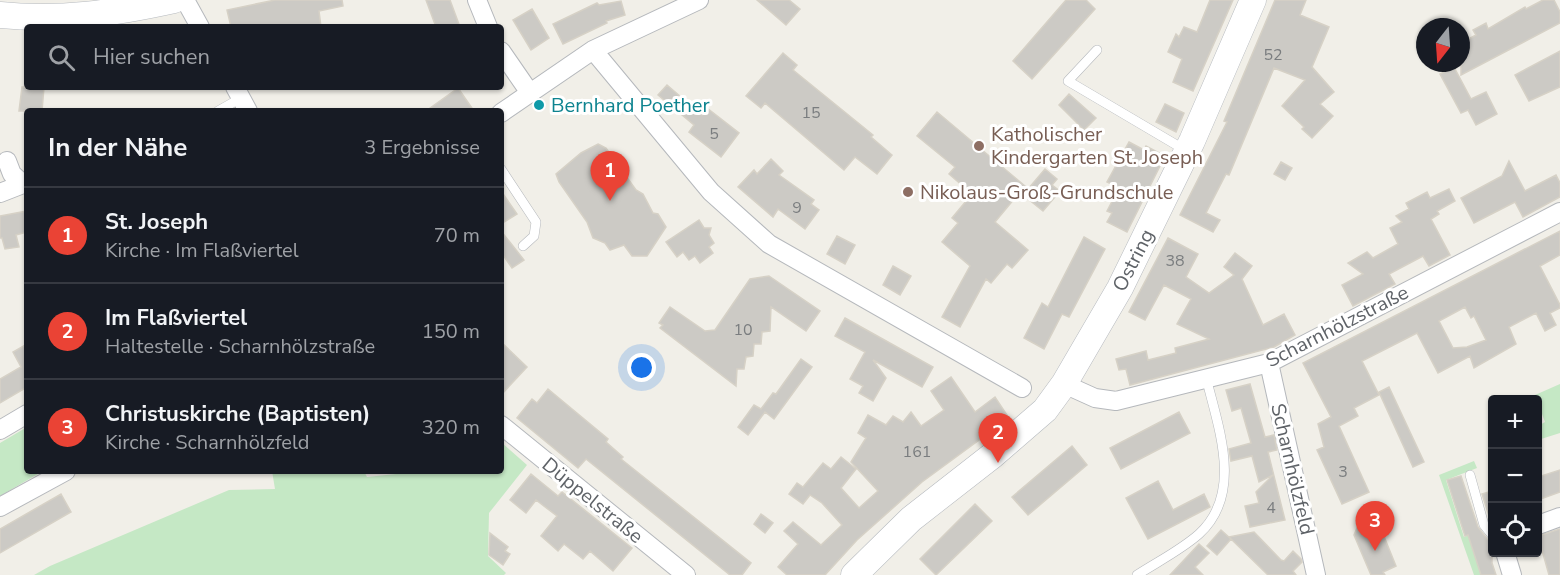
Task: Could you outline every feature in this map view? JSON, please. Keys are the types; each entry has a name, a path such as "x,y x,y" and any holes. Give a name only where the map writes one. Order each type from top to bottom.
{"main road":[{"path":"0,15 70,13 174,0"},
{"name":"Ostring","path":"1064,384 1120,288 1187,152 1253,0"},
{"path":"854,575 911,519 993,455 1045,410 1064,384"}],"street":[{"path":"185,0 198,24"},
{"path":"477,0 487,24"},
{"path":"504,111 593,50 699,0"},
{"path":"593,50 711,192 769,244 1022,388"},
{"path":"504,56 528,94"},
{"path":"0,193 23,184 12,174 7,161"},
{"name":"Scharnhölzstraße","path":"1064,384 1095,398 1116,401 1269,363 1560,212"},
{"name":"Scharnhölzfeld","path":"1269,363 1317,575"},
{"path":"0,430 24,416"},
{"name":"Düppelstraße","path":"504,427 686,575"},
{"path":"0,507 60,474"},
{"path":"1542,524 1560,517"},
{"path":"1507,557 1512,575"}],"lane":[{"path":"1097,50 1068,81 1187,152"},
{"path":"224,108 241,99"},
{"path":"504,174 536,222 534,236 522,246"},
{"path":"1137,575 1200,534 1218,510 1226,460 1206,377"},
{"path":"1470,475 1484,525 1488,530"}],"green space":[{"path":"1560,384 1560,433 1542,439 1542,424 1545,422 1542,414 1542,395 1535,395"},
{"path":"24,429 24,474 38,474 0,496 0,443"},
{"path":"504,445 527,465 489,513 488,556 506,573 504,575 34,575 50,566 229,490 275,489 272,474 366,474 367,477 396,474 504,474"},
{"path":"1474,461 1477,468 1446,480 1464,537 1478,532 1481,575 1474,575 1439,475"}],"building":[{"path":"275,0 342,0 343,6 319,11 321,24 230,24 227,10"},
{"path":"426,0 450,0 459,24 435,24"},
{"path":"757,0 789,0 800,9 786,25"},
{"path":"1066,0 1086,0 1095,9 1032,79 1013,61"},
{"path":"1210,0 1233,0 1193,91 1173,82 1182,59 1168,52 1176,34 1179,37 1184,27 1197,32"},
{"path":"1275,0 1306,0 1300,15 1329,27 1312,67 1334,92 1320,104 1333,116 1312,138 1282,106 1305,80 1274,68 1229,175 1226,174 1206,213 1220,220 1213,232 1180,215 1227,122 1224,121"},
{"path":"1543,0 1554,0 1560,12 1560,23 1470,70 1470,38 1476,35 1473,30 1486,23 1488,29 1525,7 1526,9"},
{"path":"621,1 625,15 606,21 607,23 563,44 553,24 597,3 599,5"},
{"path":"532,9 549,38 531,50 513,20"},
{"path":"1560,51 1560,87 1529,101 1515,75"},
{"path":"783,53 797,65 793,70 873,135 871,137 892,155 877,174 855,157 844,170 765,103 761,108 746,96"},
{"path":"1457,72 1471,99 1486,92 1497,114 1476,125 1468,110 1461,113 1440,74"},
{"path":"667,85 702,115 707,108 739,133 721,157 689,132 694,125 658,95"},
{"path":"22,87 24,90 44,90 42,108 24,108 24,111 19,111"},
{"path":"455,90 459,90 472,108 430,108"},
{"path":"1069,94 1096,118 1084,130 1059,105"},
{"path":"1165,104 1184,113 1176,132 1156,122"},
{"path":"937,112 1025,186 995,222 1028,250 1012,268 1007,264 991,283 986,279 960,327 942,317 970,266 942,242 958,223 952,218 972,194 949,174 955,167 917,136"},
{"path":"1129,142 1144,150 1146,146 1165,156 1127,232 1107,222 1112,213 1107,211 1119,188 1107,182"},
{"path":"598,144 606,148 636,190 643,194 653,213 658,214 666,227 647,256 632,256 624,245 610,250 605,243 593,238 587,222 559,182 556,174 581,153"},
{"path":"771,159 783,171 779,175 814,200 811,204 819,210 805,229 778,209 773,217 738,187 754,170 757,174"},
{"path":"1509,161 1525,191 1556,175 1560,183 1560,197 1523,217 1515,202 1474,223 1461,198 1502,176"},
{"path":"1281,162 1292,168 1285,180 1274,174"},
{"path":"1045,169 1057,179 1052,185 1060,191 1043,211 1023,195"},
{"path":"1449,189 1455,201 1437,211 1439,214 1431,219 1450,255 1429,266 1423,256 1389,274 1395,284 1353,306 1342,285 1363,274 1348,263 1367,252 1373,258 1398,244 1390,228 1402,222 1396,216 1409,209 1406,203 1427,192 1430,198"},
{"path":"504,195 517,214 504,222"},
{"path":"24,212 24,233 16,235 19,247 5,249 2,238 0,238 0,216"},
{"path":"699,220 704,228 711,228 709,235 714,243 709,247 713,253 700,263 695,256 689,260 683,252 677,257 666,242"},
{"path":"1560,231 1560,255 1540,266 1560,305 1560,308 1550,313 1556,325 1545,331 1536,313 1509,327 1516,344 1474,368 1470,356 1438,373 1417,333 1362,361 1379,395 1354,408 1358,416 1339,426 1369,492 1342,504 1317,450 1324,447 1318,424 1331,417 1303,363","holes":["1465,307 1471,318 1474,316 1486,340 1467,347 1453,348 1439,321"]},
{"path":"504,235 524,260 512,268 504,256"},
{"path":"837,236 855,245 845,264 827,254"},
{"path":"1084,237 1105,249 1069,317 1062,314 1044,349 1024,338 1042,303 1048,307"},
{"path":"1168,238 1198,254 1186,277 1209,293 1234,275 1224,267 1235,253 1252,266 1242,279 1263,325 1284,314 1295,335 1274,347 1130,385 1126,369 1119,370 1116,359 1146,351 1148,360 1176,353 1175,348 1209,339 1177,324 1191,299 1164,285 1145,320 1129,312"},
{"path":"893,266 911,276 900,295 883,285"},
{"path":"769,276 820,311 806,331 771,307 770,331 762,332 761,344 754,344 753,356 746,357 744,369 737,369 736,386 660,328 663,325 659,323 670,307 705,331 715,330 750,279"},
{"path":"845,318 933,367 922,387 873,360 886,378 873,401 859,393 863,386 850,379 865,352 835,336"},
{"path":"504,345 527,367 504,392"},
{"path":"24,346 24,389 0,403 0,379 21,367 13,352"},
{"path":"801,359 812,367 774,419 765,412 748,435 738,427 754,405 761,409 773,393 776,394"},
{"path":"951,377 975,412 995,397 1009,418 922,482 857,540 825,575 787,575 778,567 798,544 784,531 793,522 821,545 842,525 822,503 810,495 803,504 789,494 797,483 803,487 823,463 831,469 841,457 856,469 841,488 859,508 878,491 851,462 866,438 858,433 868,415 886,425 893,416 903,422 911,412 921,426 944,410 931,391"},
{"path":"1250,384 1265,437 1274,435 1277,450 1268,452 1285,520 1250,527 1245,506 1259,503 1256,492 1273,475 1259,482 1252,456 1231,461 1229,449 1251,443 1241,408 1232,411 1226,390"},
{"path":"1389,387 1424,462 1413,467 1379,392"},
{"path":"548,389 608,439 606,442 623,457 621,459 751,563 742,575 730,575 586,459 578,468 517,418 532,399 537,403"},
{"path":"1179,412 1190,433 1121,469 1110,448"},
{"path":"1072,446 1087,465 1028,515 1012,497"},
{"path":"1560,470 1560,492 1542,499 1542,476"},
{"path":"531,474 558,496 562,492 632,548 613,571 590,551 583,559 564,544 558,551 541,536 557,516 536,500 526,513 510,500"},
{"path":"1461,476 1478,527 1488,540 1488,557 1492,557 1496,575 1481,575 1468,535 1465,536 1447,480"},
{"path":"1158,481 1173,510 1204,494 1210,507 1148,539 1126,498"},
{"path":"1488,492 1488,513 1482,494"},
{"path":"61,494 71,512 0,553 0,529"},
{"path":"975,504 992,521 936,575 920,559"},
{"path":"761,514 773,523 765,533 754,524"},
{"path":"1367,518 1379,524 1396,566 1383,572 1385,575 1371,575 1354,535 1360,521"},
{"path":"1560,529 1560,575 1549,575 1542,550 1542,535"},
{"path":"1221,530 1231,539 1217,555 1207,546"},
{"path":"1254,532 1281,560 1284,561 1293,551 1301,559 1302,562 1293,571 1296,575 1268,575 1229,537"},
{"path":"490,533 508,547 505,551 510,554 503,565 489,555"},
{"path":"1199,544 1209,553 1195,567 1203,575 1170,575"}],"place":[{"name":"Bernhard Poether","path":"539,105"},
{"name":"Katholischer Kindergarten St. Joseph","path":"979,146"},
{"name":"Nikolaus-Groß-Grundschule","path":"908,192"},
{"name":"St. Joseph","path":"610,201"},
{"name":"Im Flaßviertel","path":"998,463"},
{"name":"Christuskirche (Baptisten)","path":"1375,551"}]}
